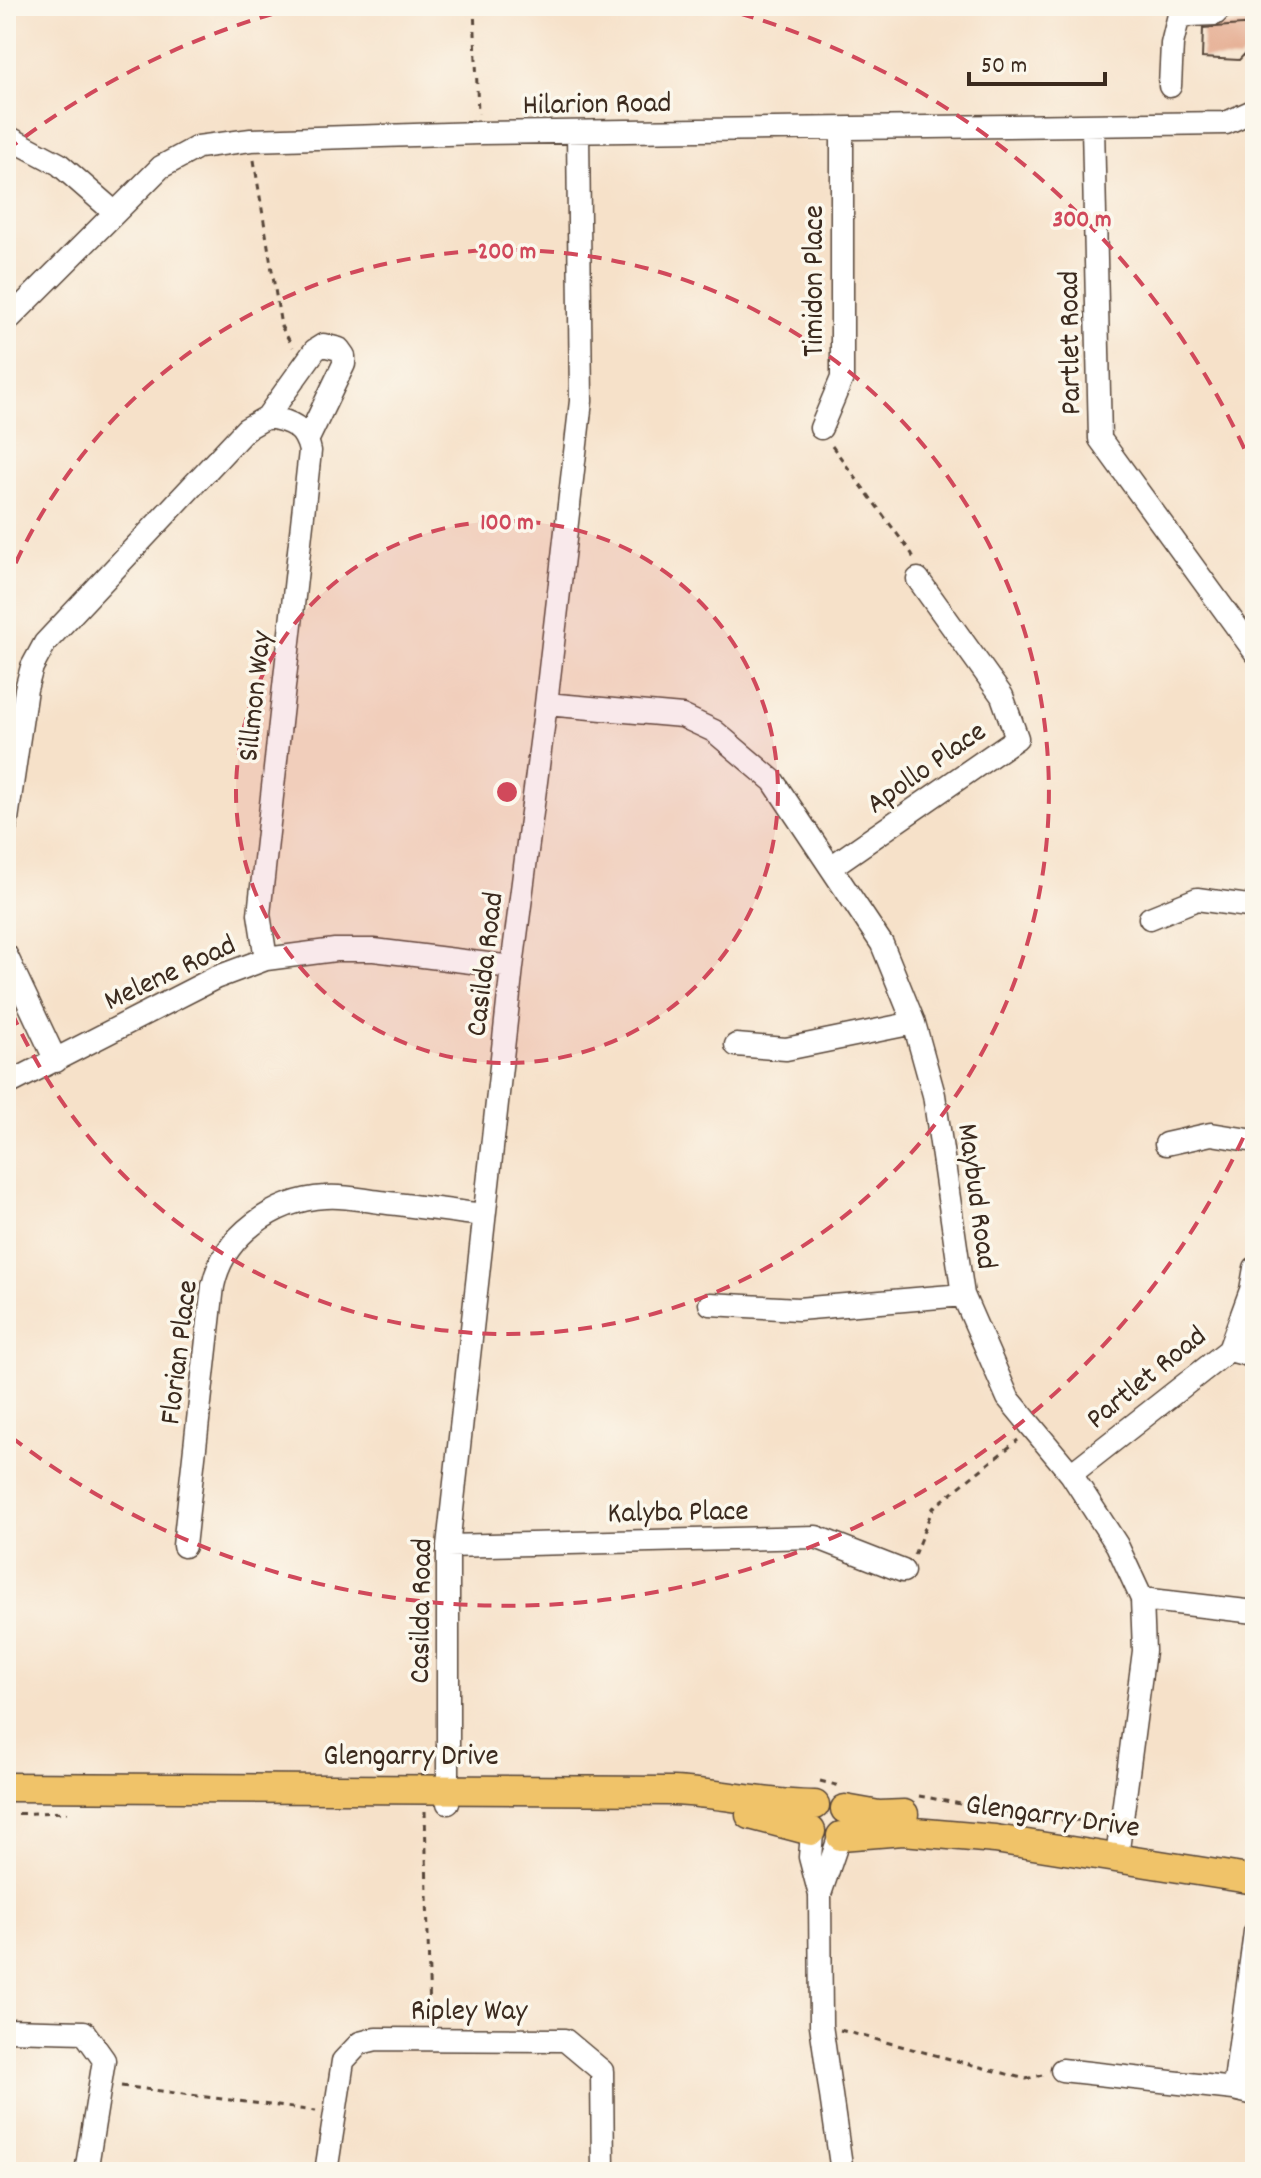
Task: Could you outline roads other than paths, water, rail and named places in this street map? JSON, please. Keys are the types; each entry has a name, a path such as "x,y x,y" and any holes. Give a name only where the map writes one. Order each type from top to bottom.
{"main road":[{"name":"Glengarry Drive","path":"6,1787 694,1809 827,1825 879,1815 937,1815 1118,1849 1255,1880"},
{"name":"Glengarry Drive","path":"6,1801 440,1800"},
{"name":"Glengarry Drive","path":"1118,1849 1255,1862"}],"street":[{"path":"1170,86 1172,44 1178,19 1215,14 1223,6"},
{"name":"Hilarion Road","path":"6,322 161,167 198,147 251,140 479,133 1226,123 1255,110"},
{"name":"Partlet Road","path":"1093,126 1100,439 1255,652"},
{"name":"Timidon Place","path":"821,428 842,378 842,129"},
{"name":"Casilda Road","path":"440,1800 448,1546 512,967 581,401 578,132"},
{"path":"6,136 59,164 114,212"},
{"name":"Sillmon Way","path":"6,826 26,689 38,654 56,628 246,429 267,417 315,350 323,345 339,349 344,356 344,364 308,439 310,451 259,914 266,959"},
{"path":"267,417 292,423 308,439"},
{"name":"Apollo Place","path":"831,867 1017,738 1002,696 918,579"},
{"name":"Maybud Road","path":"546,704 682,716 714,731 773,781 882,944 914,1023 934,1095 963,1295 1008,1398 1071,1474 1117,1545 1142,1599 1144,1651 1118,1849"},
{"path":"1150,918 1197,899 1255,907"},
{"name":"Melene Road","path":"6,1085 215,978 266,959 335,950 374,950 512,967"},
{"path":"6,955 56,1061"},
{"path":"736,1045 786,1049 914,1023"},
{"path":"1166,1144 1211,1134 1255,1141"},
{"name":"Florian Place","path":"184,1546 213,1286 217,1267 228,1247 263,1218 293,1205 325,1197 484,1215"},
{"name":"Partlet Road","path":"1071,1474 1229,1350 1251,1290 1255,1268"},
{"path":"710,1304 798,1309 963,1295"},
{"path":"1229,1350 1255,1357"},
{"name":"Kalyba Place","path":"448,1546 816,1537 903,1571"},
{"path":"1142,1599 1255,1612"},
{"path":"827,1825 820,1895 821,2025 842,2172"},
{"path":"1062,2070 1245,2092 1255,1932"},
{"path":"6,2030 84,2032 104,2060 86,2172"},
{"name":"Ripley Way","path":"326,2172 343,2061 350,2051 360,2043 376,2039 430,2039 565,2040 602,2071 603,2172"}]}
